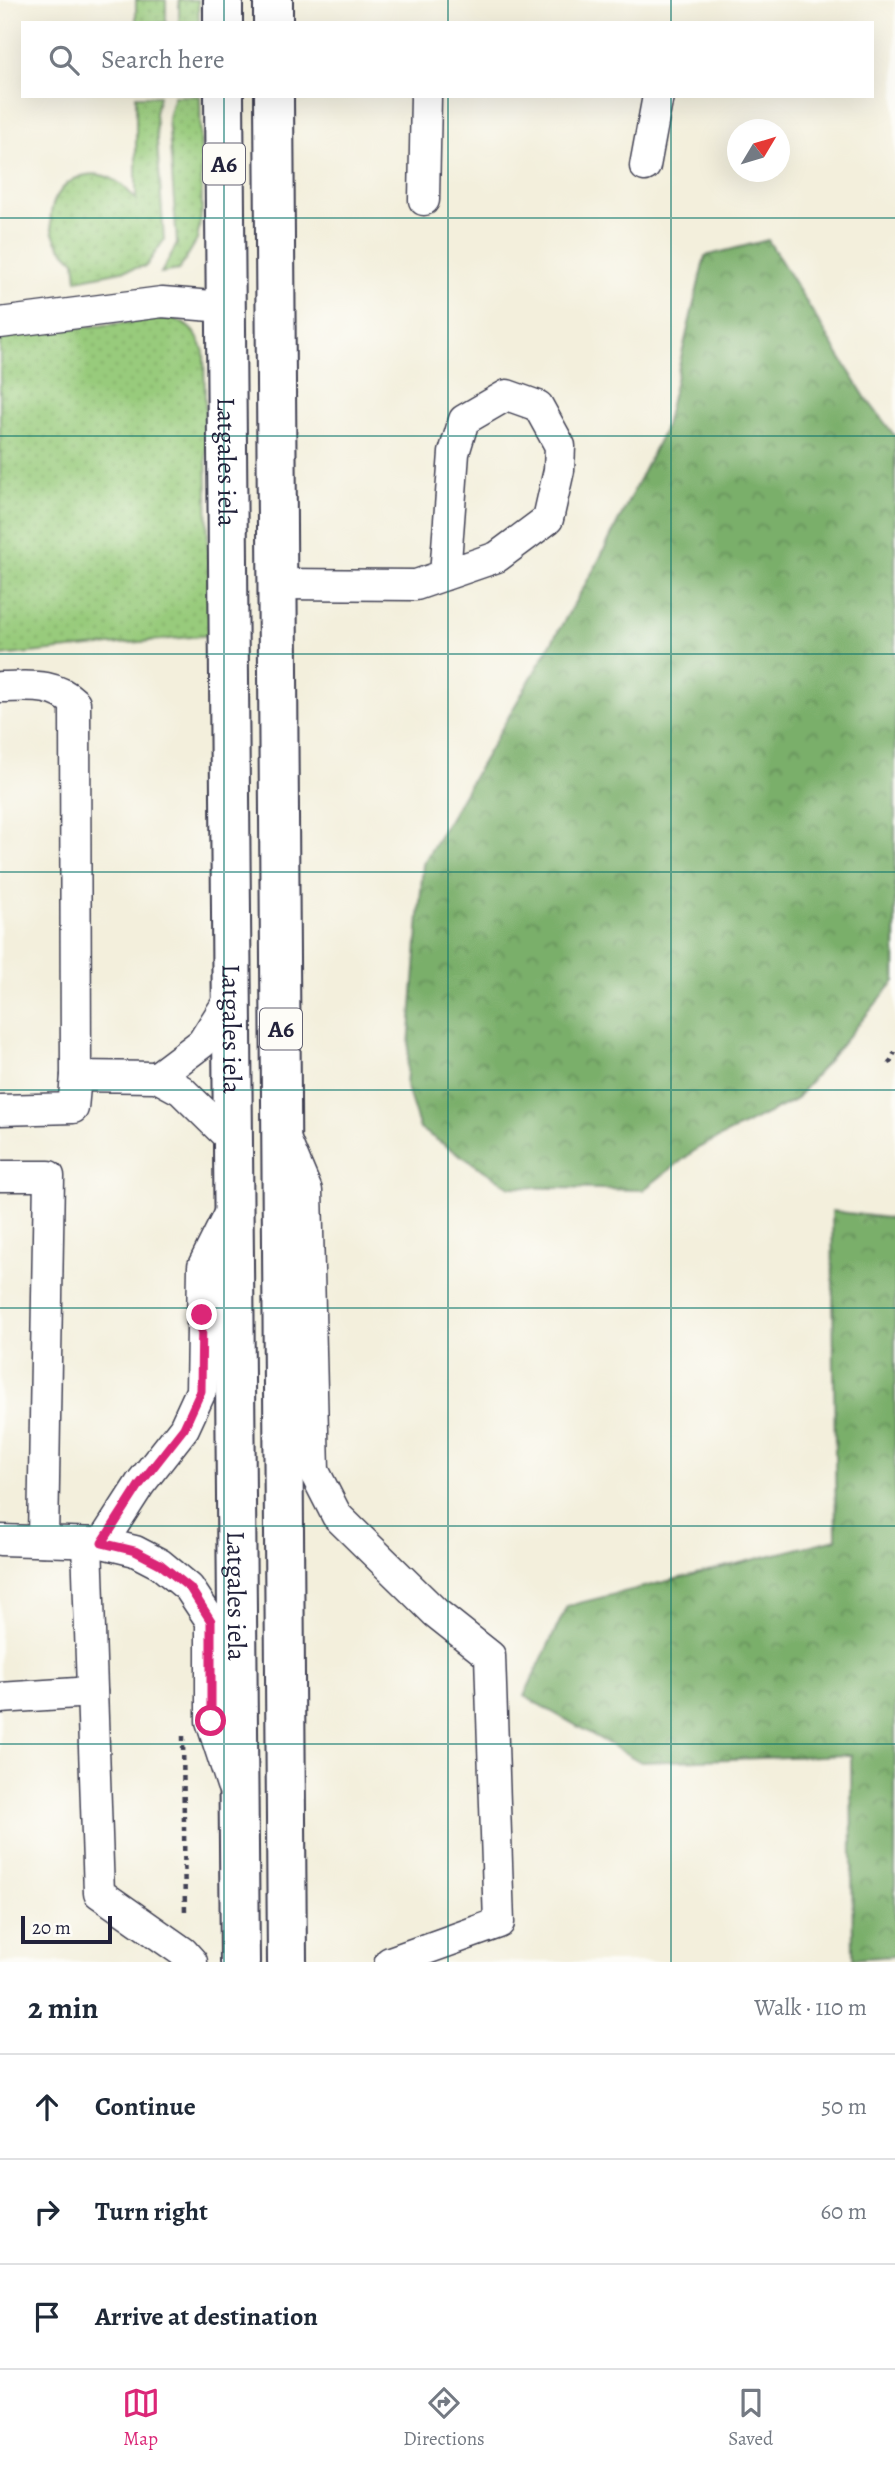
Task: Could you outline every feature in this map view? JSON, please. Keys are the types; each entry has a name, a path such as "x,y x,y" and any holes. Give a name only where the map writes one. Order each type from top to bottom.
{"highway":[{"path":"223,0 223,21"},
{"path":"273,0 273,21"},
{"name":"Latgales iela","path":"224,98 240,1962"},
{"name":"Latgales iela","path":"274,98 287,1962"}],"lane":[{"path":"425,200 426,98"},
{"path":"645,166 658,98"},
{"path":"0,323 162,302 192,302 225,307"},
{"path":"278,584 416,585 445,575 497,557 548,519 559,470 560,446 538,406 507,395 464,420 454,453 445,575"},
{"path":"0,687 37,687 62,691 75,703 76,1076 73,1108 0,1110"},
{"path":"157,1077 202,1043 233,993"},
{"path":"76,1076 157,1077 181,1090 233,1141"},
{"name":"Latgales iela","path":"281,1128 307,1191 314,1471 337,1516 436,1613 490,1656 499,1923 390,1962"},
{"path":"0,1176 49,1176 43,1541"},
{"path":"188,1957 99,1893 92,1692 95,1543 184,1428 201,1391 203,1266 235,1203"},
{"path":"0,1540 95,1543 135,1551 160,1564 190,1588 211,1621 211,1721 240,1810"},
{"path":"0,1698 92,1692"}],"path":[{"path":"890,1064 895,1052"},
{"path":"183,1730 185,1906"}],"green space":[{"path":"136,0 166,0 166,21 136,21"},
{"path":"179,0 198,0 199,21 179,21"},
{"path":"136,98 159,98 155,113 164,240 146,266 77,280 75,261 59,245 52,228 51,211 57,196 68,183 82,176 98,175 116,181 136,200"},
{"path":"173,98 200,98 202,210 197,240 179,270 161,273 177,244 168,117"},
{"path":"768,240 865,397 895,436 895,981 795,1100 698,1148 643,1190 510,1187 420,1129 406,1085 423,864 596,566 664,430 705,256"},
{"path":"172,318 192,331 204,352 210,635 0,656 0,336"},
{"path":"832,1211 895,1219 895,1956 853,1959 851,1755 641,1762 524,1696 567,1606 836,1539"}],"route":[{"path":"202,1315 201,1391 184,1428 140,1484 102,1543 135,1551 160,1564 190,1588 211,1621 211,1721"}]}
